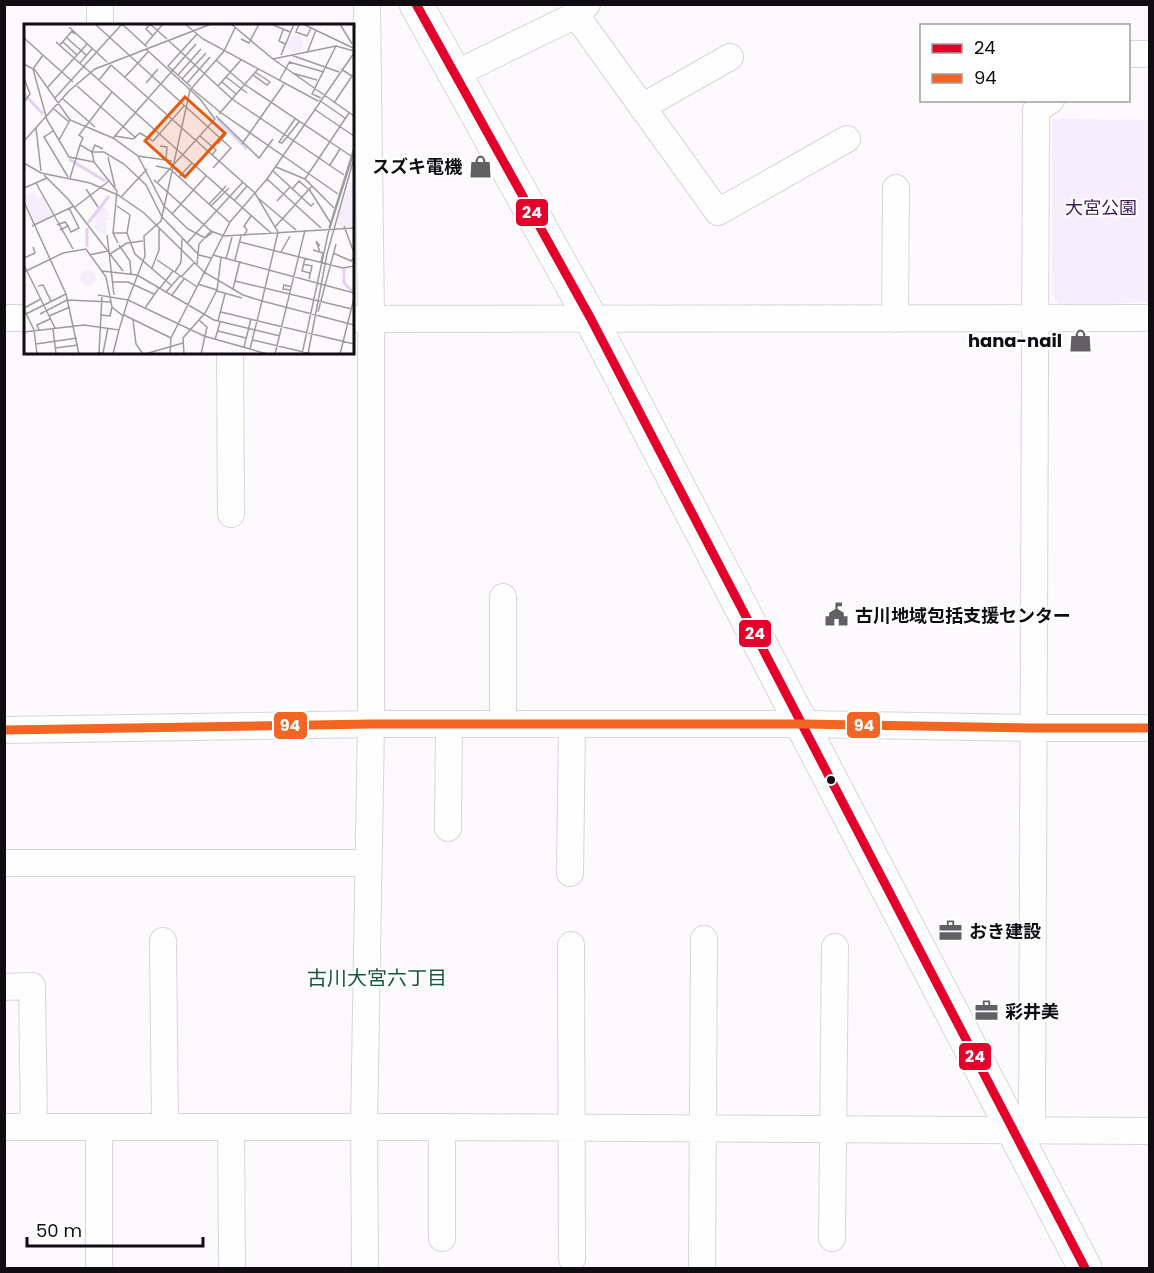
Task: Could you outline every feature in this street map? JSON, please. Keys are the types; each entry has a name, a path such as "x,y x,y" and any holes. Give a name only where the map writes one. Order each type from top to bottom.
{"street":[{"path":"100,4 100,24"},
{"path":"365,1269 364,1126 371,724 362,319 367,4"},
{"path":"416,4 591,319 803,724 1022,1129 1085,1269"},
{"path":"455,74 581,10 642,107 718,212 847,139"},
{"path":"1130,54 1149,54"},
{"path":"642,107 730,57"},
{"path":"1022,1129 1033,728 1036,110 1048,102"},
{"path":"895,319 896,188"},
{"path":"4,318 24,318"},
{"path":"362,319 1149,318"},
{"path":"230,354 231,514"},
{"path":"503,597 503,724"},
{"path":"4,730 371,724 803,724 1149,728"},
{"path":"448,828 449,724"},
{"path":"570,873 572,724"},
{"path":"4,863 369,863"},
{"path":"702,1269 704,939"},
{"path":"163,941 165,1127"},
{"path":"571,945 572,1259"},
{"path":"832,1238 835,947"},
{"path":"4,987 32,986 34,1127"},
{"path":"4,1127 364,1126 1149,1131"},
{"path":"99,1127 99,1269"},
{"path":"231,1127 232,1269"},
{"path":"442,1127 442,1238"}],"green space":[{"name":"大宮公園","path":"1052,119 1149,120 1149,302 1060,306 1052,294"}],"transit line":[{"name":"24","path":"416,4 591,319 1085,1268"},
{"name":"94","path":"4,730 371,724 803,724 1150,728"}],"place":[{"name":"スズキ電機","path":"480,166"},
{"name":"hana-nail","path":"1080,340"},
{"name":"古川地域包括支援センター","path":"837,615"},
{"name":"おき建設","path":"951,931"},
{"name":"彩井美","path":"987,1011"}],"district":[{"name":"古川大宮六丁目","path":"377,978"}]}
